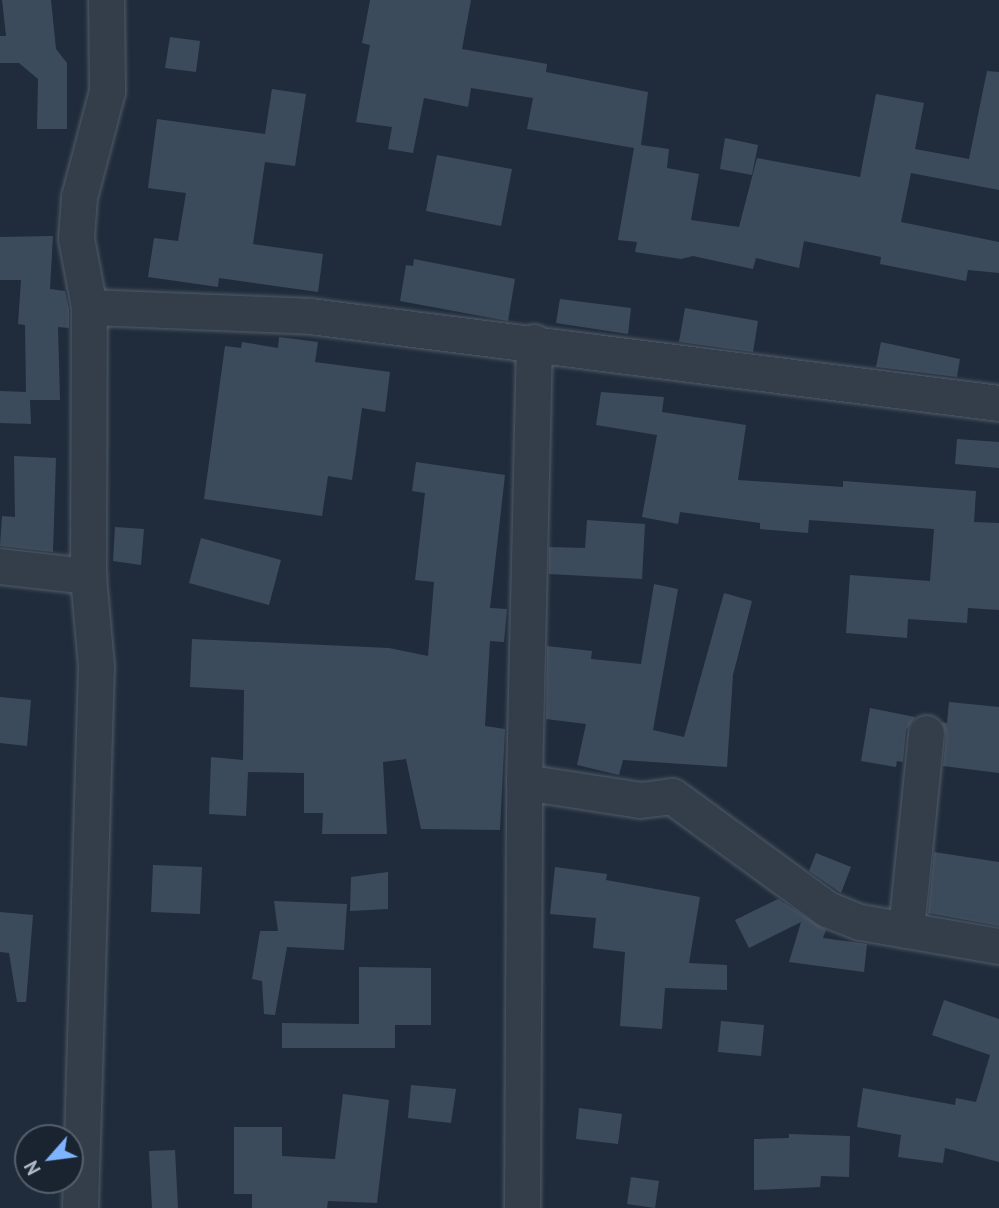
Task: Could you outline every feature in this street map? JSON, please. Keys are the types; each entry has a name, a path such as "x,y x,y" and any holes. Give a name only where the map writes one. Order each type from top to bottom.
{"street":[{"path":"80,1208 96,666 88,576 89,307 76,238 79,197 107,91 106,0"},
{"path":"89,307 310,316 534,342 999,403"},
{"path":"522,1208 524,782 534,342"},
{"path":"0,566 88,576"},
{"path":"906,930 926,733"},
{"path":"524,782 640,800 672,796 827,909 860,922 999,946"}],"building":[{"path":"2,0 51,0 56,49 67,63 67,129 37,129 38,79 19,63 0,63 0,36 6,36"},
{"path":"370,0 471,0 462,49 547,64 546,72 648,92 641,145 669,149 667,168 699,174 691,220 739,227 757,158 860,177 876,94 924,103 915,149 969,159 987,71 999,72 999,190 911,173 901,222 999,242 999,273 968,270 966,281 880,264 881,257 804,241 799,268 756,258 753,269 693,256 681,259 635,252 637,242 618,240 634,148 527,129 533,98 471,88 468,107 424,98 413,153 388,149 392,127 356,122 370,45 362,43"},
{"path":"170,37 200,41 196,72 165,68"},
{"path":"272,89 306,94 295,166 265,162 253,244 323,254 318,292 219,278 218,287 148,277 154,238 178,241 186,193 148,188 157,119 265,134"},
{"path":"725,138 758,145 752,175 720,169"},
{"path":"437,155 512,169 501,226 426,211"},
{"path":"53,236 50,289 65,291 69,309 69,328 58,327 60,400 30,400 31,424 0,423 0,391 26,392 25,325 18,324 21,280 0,280 0,237"},
{"path":"414,259 515,279 508,321 400,301 406,265 413,266"},
{"path":"560,299 631,308 628,334 556,323"},
{"path":"685,308 758,321 753,352 679,342"},
{"path":"279,337 318,342 315,362 390,372 385,412 362,408 352,480 328,476 322,516 204,499 225,346 241,348 242,342 278,348"},
{"path":"881,342 960,359 957,377 876,367"},
{"path":"601,392 664,397 662,412 746,425 738,480 843,487 843,481 976,491 974,522 999,523 999,610 968,608 967,623 908,619 907,638 846,633 850,575 930,581 934,529 809,520 808,533 760,529 760,523 680,512 678,524 642,517 657,435 596,425"},
{"path":"957,439 999,442 999,468 955,464"},
{"path":"14,456 56,458 53,552 0,546 2,516 15,517"},
{"path":"416,462 505,475 490,608 507,609 504,642 490,641 485,726 505,729 500,830 421,829 406,759 383,762 387,834 322,834 323,813 304,813 304,773 248,772 246,816 209,814 211,757 243,760 244,690 190,687 192,639 389,648 428,656 434,582 415,580 425,493 412,491"},
{"path":"587,520 645,524 642,579 549,574 549,547 585,548"},
{"path":"115,527 144,529 141,565 113,561"},
{"path":"201,538 281,560 269,605 189,583"},
{"path":"654,584 678,589 653,730 684,737 724,593 752,601 733,675 727,767 623,760 619,775 577,765 586,724 546,719 547,646 592,651 591,659 641,664"},
{"path":"0,697 31,700 27,746 0,743"},
{"path":"949,702 999,707 999,773 943,766 946,735 942,722 947,723"},
{"path":"870,708 915,717 906,730 903,762 897,761 896,767 861,761"},
{"path":"934,852 999,862 999,926 928,913"},
{"path":"816,853 851,867 841,893 809,871"},
{"path":"153,865 202,867 200,914 151,912"},
{"path":"555,867 607,874 606,880 700,897 689,963 727,965 727,990 665,988 662,1029 620,1026 625,952 593,948 596,918 550,914"},
{"path":"388,872 388,909 350,911 351,877"},
{"path":"778,899 826,930 823,938 867,944 864,972 789,962 801,922 749,948 735,920"},
{"path":"274,901 347,904 344,950 287,947 275,1015 264,1014 262,981 252,979 260,931 278,931"},
{"path":"0,912 33,915 26,1002 17,1002 9,953 0,952"},
{"path":"359,967 431,968 431,1025 395,1025 395,1048 282,1048 282,1023 359,1024"},
{"path":"944,1000 999,1019 999,1162 945,1148 943,1163 898,1157 901,1135 857,1127 863,1088 955,1105 956,1098 976,1102 990,1055 932,1035"},
{"path":"721,1021 764,1025 761,1056 718,1052"},
{"path":"411,1085 456,1089 451,1123 408,1118"},
{"path":"343,1094 389,1100 377,1203 328,1201 327,1208 252,1208 252,1194 234,1194 234,1127 282,1127 282,1156 335,1159"},
{"path":"579,1108 622,1114 618,1144 576,1139"},
{"path":"789,1134 850,1136 849,1177 821,1176 820,1187 754,1190 754,1139 789,1138"},
{"path":"175,1150 178,1208 152,1208 149,1151"},
{"path":"631,1177 659,1181 655,1208 627,1204"}]}
